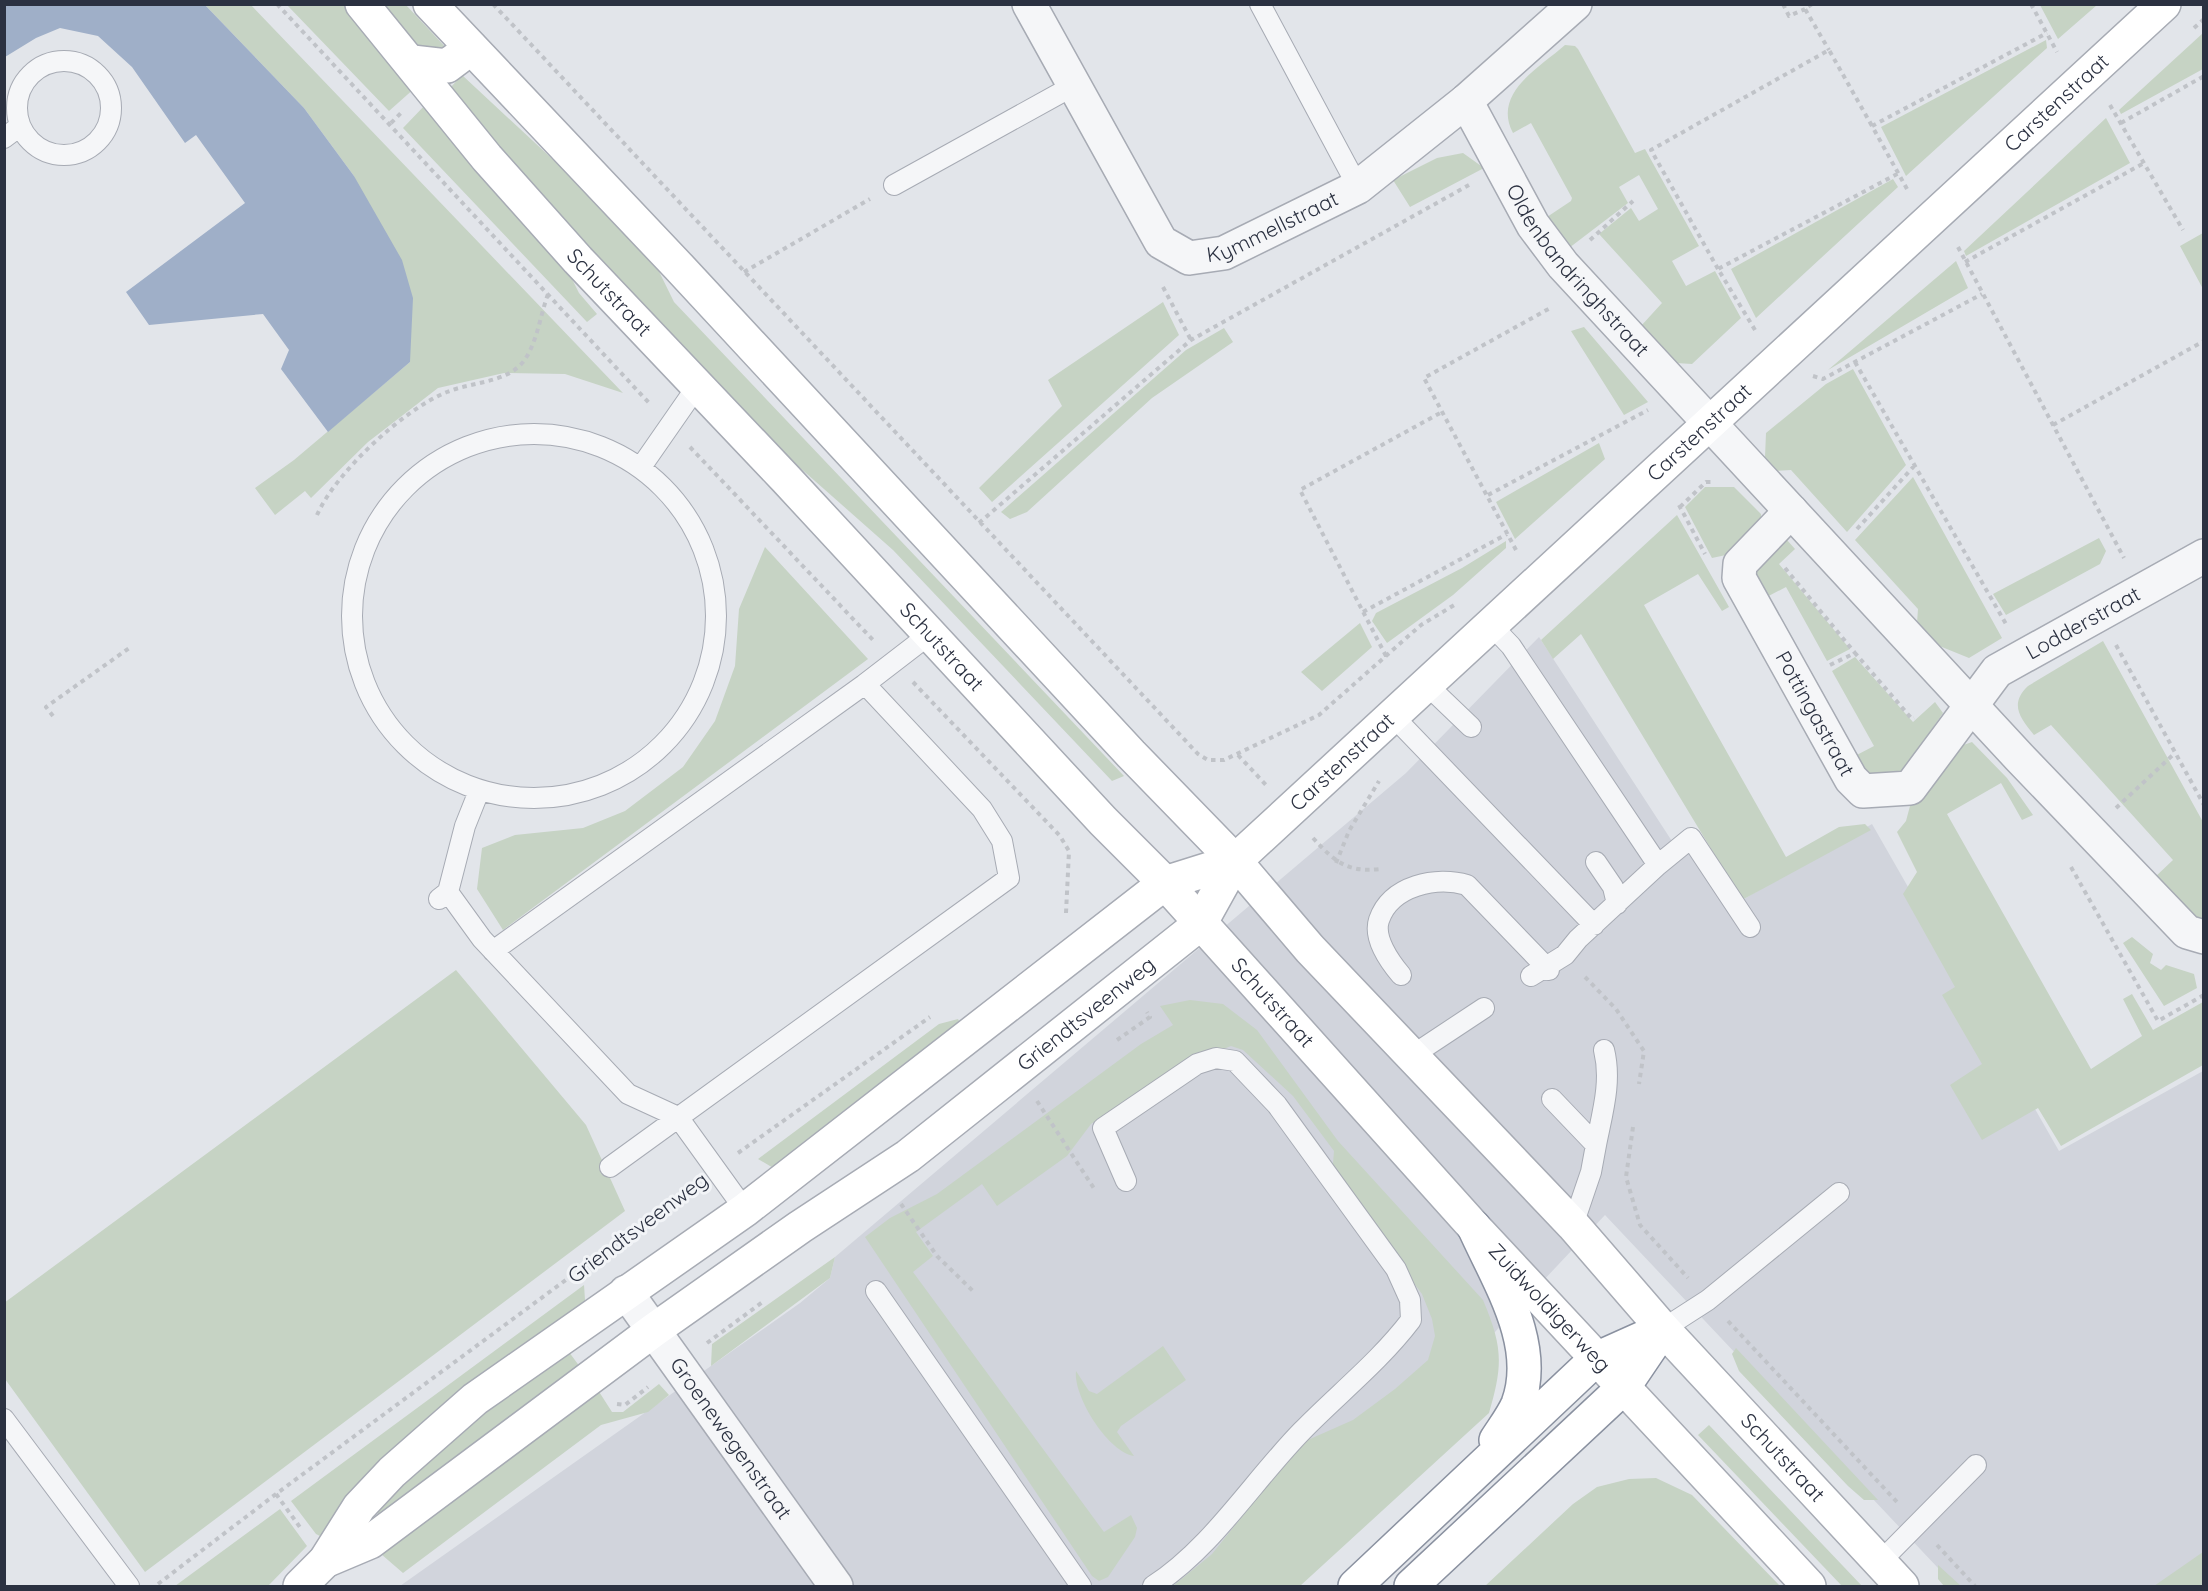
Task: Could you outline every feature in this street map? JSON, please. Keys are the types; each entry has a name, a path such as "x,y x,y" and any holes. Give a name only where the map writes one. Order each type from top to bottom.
{"main road":[{"name":"Schutstraat","path":"362,4 412,62 495,167 578,260 698,385 1102,821 1165,884 1474,1227"},
{"path":"430,4 678,266 1131,754 1235,861 1259,893 1310,950 1413,1055 1573,1225 1663,1329"},
{"name":"Carstenstraat","path":"1235,861 1425,683 1491,625 2164,4"},
{"path":"412,62 447,66 471,48"},
{"path":"1200,924 1235,861"},
{"name":"Griendtsveenweg","path":"300,1587 325,1561 359,1507 392,1472 475,1399 745,1210 1165,884 1235,861"},
{"name":"Griendtsveenweg","path":"325,1561 370,1542 654,1330 800,1227 908,1156 1200,924"},
{"path":"1461,1486 1496,1441 1518,1404 1524,1373 1520,1329 1474,1227"},
{"name":"Zuidwoldigerweg","path":"1474,1227 1623,1388"},
{"name":"Schutstraat","path":"1663,1329 1902,1587"},
{"path":"1355,1587 1596,1359 1663,1329"},
{"path":"1411,1587 1623,1388 1663,1329"},
{"path":"1623,1388 1809,1587"}],"street":[{"name":"Kymmellstraat","path":"1029,4 1161,242 1189,258 1224,253 1358,187"},
{"path":"1358,187 1466,101 1575,4"},
{"name":"Oldenbandringhstraat","path":"1466,101 1533,225 1572,274 1709,424"},
{"path":"1709,424 2187,932 2204,937"},
{"path":"1740,564 1791,511"},
{"name":"Lodderstraat","path":"1962,693 1997,671 2204,556"},
{"name":"Pottingastraat","path":"1740,564 1738,578 1851,779 1863,791 1910,788 1962,693"},
{"name":"Groenewegenstraat","path":"626,1292 836,1587"}],"lane":[{"name":"Kymmellstraat","path":"1260,4 1358,187"},
{"path":"66,61 81,64 94,72 104,84 110,98 111,114 102,135 86,150 71,155 55,155 12,132 19,95 26,81 36,70 50,63 66,61"},
{"path":"894,185 1073,86"},
{"path":"641,467 698,385"},
{"path":"556,434 601,445 641,467 683,510 710,564 718,620 708,675 681,726 641,765 590,791 535,799 479,791 430,767 391,730 364,683 351,631 355,577 374,526 407,484 450,453 502,435 556,434"},
{"path":"1491,625 1511,646 1658,865"},
{"path":"493,951 865,684 930,634"},
{"path":"1425,683 1471,728"},
{"path":"610,1167 1009,878 1002,841 982,809 865,684"},
{"path":"1392,715 1594,925"},
{"path":"479,791 465,826 444,896 628,1094 678,1117 745,1210"},
{"path":"1401,975 1384,951 1378,921 1386,908 1413,885 1452,881 1467,885 1542,971 1565,955 1658,865 1691,838 1750,927"},
{"path":"1596,862 1612,887 1617,904"},
{"path":"1413,1055 1478,1018"},
{"path":"1573,1225 1591,1173 1596,1145 1607,1080 1608,1066 1604,1050"},
{"path":"1126,1181 1103,1128 1197,1064 1216,1058 1234,1061 1284,1114 1396,1269 1410,1300 1411,1320 1390,1348 1302,1431 1241,1503 1169,1576 1153,1587"},
{"path":"1552,1099 1596,1145"},
{"path":"1663,1329 1708,1300 1839,1194"},
{"path":"876,1291 1081,1587"},
{"path":"4,1419 129,1587"},
{"path":"1880,1562 1976,1465"}],"path":[{"path":"492,4 1189,745"},
{"path":"1783,4 1789,16 1812,4"},
{"name":"Carstenstraat","path":"2031,4 2057,51"},
{"path":"1805,9 1908,189"},
{"path":"1872,126 2047,33"},
{"path":"1755,330 1651,150 1829,50"},
{"path":"2121,123 2204,76"},
{"path":"2110,105 2183,230"},
{"path":"1965,262 2144,163"},
{"path":"980,523 1191,340 1501,167"},
{"path":"1718,269 1899,173"},
{"path":"744,272 894,185"},
{"path":"1516,549 1424,378 1566,299 1572,274 1633,201"},
{"path":"1958,248 2141,591"},
{"path":"317,515 334,484 374,444 426,402 470,383 499,378 513,372 523,362 533,345 548,294"},
{"path":"1809,374 1823,379 1982,294"},
{"path":"2053,425 2204,341"},
{"path":"1855,362 2025,656"},
{"name":"Carstenstraat","path":"1488,495 1681,392"},
{"path":"1386,656 1300,490 1442,412"},
{"path":"1834,555 1915,465"},
{"path":"1677,501 1712,566 1726,558 1740,564"},
{"path":"1363,612 1508,534"},
{"path":"2099,614 2204,805"},
{"path":"53,717 46,707 132,646"},
{"path":"1797,683 1855,652 1912,720 1962,693"},
{"path":"2175,753 2064,855 2158,1021 2204,995"},
{"path":"1063,918 1068,908 1070,851"},
{"name":"Griendtsveenweg","path":"155,1587 276,1494 716,1169 925,1018 936,1016"},
{"path":"1036,1100 1101,1200"},
{"path":"900,1202 937,1256 975,1293"}],"shaded area":[{"path":"1539,637 1681,855 1697,852 1727,909 1872,824 2059,1151 2203,1071 2204,1580 2192,1586 1955,1586 1605,1215 1414,1418 1239,1586 400,1586 800,1303 830,1278 835,1257 1406,773"}],"green space":[{"path":"205,5 251,5 623,393 565,374 504,373 438,388 368,442 311,498 305,491 275,515 255,488 294,460 410,362 354,176 304,108"},
{"path":"287,5 348,5 416,87 389,111"},
{"path":"376,5 406,5 449,51 417,52"},
{"path":"2040,5 2097,5 2058,39"},
{"path":"2203,33 2203,69 2121,114 2119,110"},
{"path":"2046,40 2047,48 1906,176 1881,127"},
{"path":"1565,45 1575,46 1578,49 1635,153 1645,149 1699,246 1672,261 1686,286 1715,271 1741,318 1692,364 1676,363 1641,326 1662,303 1599,234 1631,208 1639,221 1658,209 1639,175 1619,187 1628,203 1569,248 1547,217 1572,198 1531,123 1513,133 1508,119 1513,94 1532,72"},
{"path":"462,75 647,247 674,302 1124,776 1112,781 893,550 755,428 553,213 451,87"},
{"path":"427,103 560,255 579,293 597,314 587,322 403,128"},
{"path":"2106,118 2130,163 1966,256 1964,251"},
{"path":"1463,153 1484,168 1410,207 1393,180 1437,158"},
{"path":"1893,179 1898,187 1756,318 1731,269"},
{"path":"2203,233 2203,289 2180,246"},
{"path":"1956,261 1968,288 1828,370"},
{"path":"1163,302 1179,335 992,502 979,488 1062,406 1048,380"},
{"path":"1584,327 1648,402 1624,415 1571,331"},
{"path":"1224,328 1233,342 1152,398 1027,512 1010,519 1001,512 1186,350"},
{"path":"1853,369 1906,465 1847,532 1791,470 1776,471 1765,457 1766,433 1826,384"},
{"path":"1599,443 1605,459 1515,539 1496,502"},
{"path":"1913,477 2002,638 1969,658 1937,645 1917,623 1918,609 1855,540"},
{"path":"1705,487 1734,487 1761,514 1761,532 1735,558 1726,555 1712,558 1685,507"},
{"path":"1677,515 1729,607 1722,611 1698,574 1644,605 1786,857 1839,827 1865,824 1871,830 1742,900 1581,634 1553,659 1541,640"},
{"path":"2099,538 2106,551 2100,564 2006,615 1993,594"},
{"path":"1787,540 1795,549 1779,564 1850,649 1827,661 1786,587 1761,600 1750,575 1763,549"},
{"path":"1506,541 1506,548 1453,595 1387,643 1372,621 1376,613 1462,568"},
{"path":"765,547 868,659 503,930 477,889 482,848 515,835 583,828 625,811 683,767 715,721 735,666 739,609"},
{"path":"1360,623 1372,647 1322,691 1301,672"},
{"path":"2103,641 2203,822 2203,922 2190,918 2154,878 2173,860 2051,725 2034,735 2021,717 2019,699 2028,686"},
{"path":"1855,657 1913,722 1935,702 1943,713 1900,775 1862,780 1851,758 1874,746 1832,671"},
{"path":"1972,742 2007,778 2033,815 2022,820 2001,783 1947,814 2091,1069 2142,1036 2123,999 2132,994 2153,1030 2203,1002 2203,1065 2061,1146 2038,1108 1982,1140 1950,1085 1982,1064 1942,995 1955,987 1903,894 1917,872 1897,832 1906,821 1910,806 1952,749"},
{"path":"2132,937 2153,954 2150,963 2161,970 2166,965 2194,974 2197,988 2164,1006 2123,943"},
{"path":"456,970 586,1125 625,1211 145,1572 5,1379 4,1303"},
{"path":"1190,1000 1223,1004 1257,1030 1338,1141 1483,1300 1490,1316 1497,1344 1499,1369 1489,1413 1300,1586 1173,1586 1212,1554 1301,1443 1353,1420 1395,1389 1428,1360 1435,1336 1432,1319 1422,1294 1332,1175 1334,1151 1293,1096 1243,1050 1231,1046 1178,1067 1091,1124 1067,1156 997,1206 982,1184 916,1232 933,1256 913,1272 1104,1532 1131,1515 1137,1528 1135,1537 1108,1577 1099,1581 1092,1576 865,1237 890,1218 937,1194 1141,1044 1173,1025 1160,1006"},
{"path":"958,1019 963,1028 775,1169 758,1159 939,1024"},
{"path":"835,1257 830,1278 711,1366 712,1344"},
{"path":"584,1285 585,1300 590,1306 422,1436 320,1536 316,1534 291,1501"},
{"path":"1163,1346 1186,1380 1121,1426 1117,1432 1134,1456 1114,1445 1094,1421 1080,1394 1076,1371 1089,1391 1097,1394"},
{"path":"566,1348 583,1371 379,1516 376,1510 441,1441"},
{"path":"1736,1348 1878,1500 1864,1500 1848,1486 1739,1371 1732,1354"},
{"path":"659,1384 669,1395 648,1412 601,1425 403,1573 381,1554 596,1387 612,1412 623,1412"},
{"path":"1709,1425 1862,1586 1842,1586 1698,1435"},
{"path":"1656,1478 1692,1495 1780,1586 1485,1586 1573,1504 1597,1487 1629,1479"},
{"path":"280,1509 307,1546 268,1586 175,1586"},
{"path":"2203,1552 2203,1586 2154,1586"},
{"path":"1938,1565 1961,1586 1944,1586 1938,1579"}],"water":[{"path":"5,4 205,5 304,108 354,176 402,260 413,298 410,362 328,432 281,369 289,350 263,314 149,325 126,292 245,203 196,135 185,143 132,67 98,36 60,28 36,38 5,57"}]}
